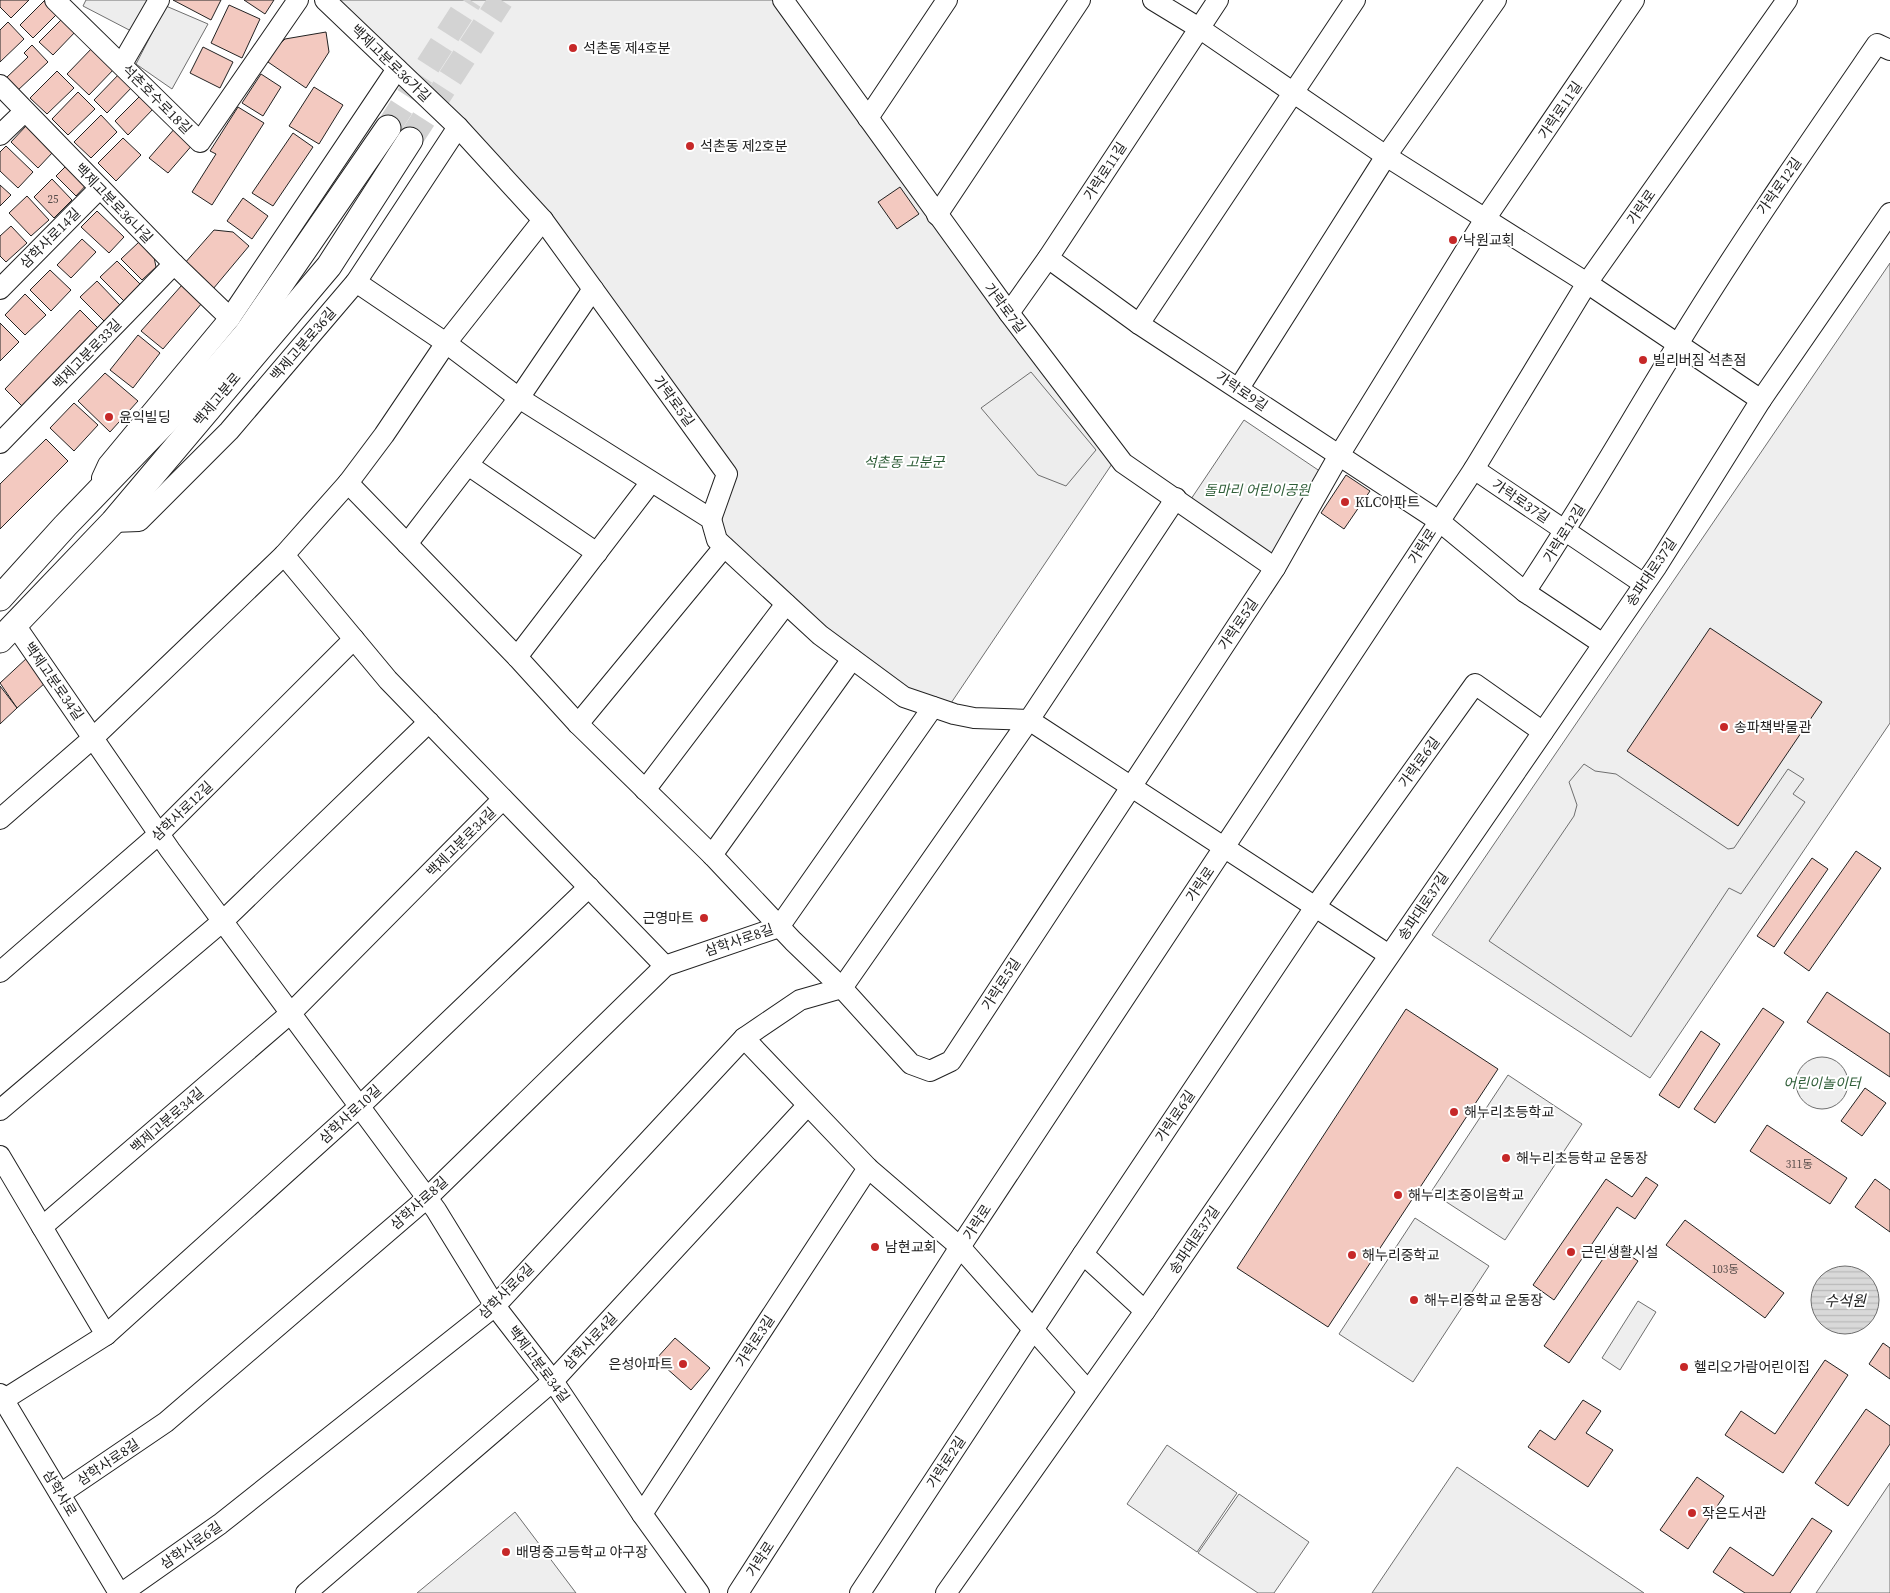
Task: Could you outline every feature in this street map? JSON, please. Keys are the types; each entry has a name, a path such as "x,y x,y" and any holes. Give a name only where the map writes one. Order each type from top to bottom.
{"main road":[{"name":"백제고분로","path":"0,598 92,498 218,367 247,333 388,128"},
{"name":"백제고분로","path":"7,632 113,522 329,266 410,140"}],"street":[{"name":"석촌호수로18길","path":"56,0 200,142 298,0"},
{"path":"122,64 159,0"},
{"name":"백제고분로36가길","path":"325,0 458,127"},
{"path":"868,118 947,0"},
{"path":"937,215 1080,0"},
{"path":"1153,0 1199,28 1386,156 1587,283 1761,400"},
{"name":"가락로11길","path":"1009,313 1048,258 1218,0"},
{"path":"1139,324 1355,0"},
{"path":"1239,388 1386,156 1496,0"},
{"name":"가락로11길","path":"1338,457 1485,219 1634,0"},
{"name":"가락로","path":"738,1593 960,1247 1474,469 1587,283 1787,0"},
{"name":"가락로7길","path":"792,4 868,118 937,215 1009,313 1124,463 1275,568"},
{"name":"가락로12길","path":"1525,592 1566,531 1678,343 1758,217 1877,44 1890,50"},
{"path":"92,498 108,464 230,318 397,69"},
{"name":"백제고분로36나길","path":"0,85 24,112 174,264 230,318"},
{"path":"0,135 24,112"},
{"name":"가락로5길","path":"458,127 543,220 727,474 711,519"},
{"name":"백제고분로36길","path":"113,522 139,521 229,430 356,282 458,127"},
{"name":"삼학사로14길","path":"0,289 100,188"},
{"name":"송파대로37길","path":"946,1593 1145,1311 1543,732 1644,584 1761,400 1890,213"},
{"path":"0,819 93,738 284,555 348,483 384,435 446,344 543,220"},
{"name":"가락로9길","path":"1048,258 1139,324 1239,388 1338,457 1439,521"},
{"name":"백제고분로33길","path":"0,443 174,264"},
{"path":"356,282 520,398 711,519 717,540 724,547 820,635 904,697 974,718 1029,720 1389,955"},
{"path":"407,544 520,398 592,289"},
{"name":"가락로5길","path":"348,483 517,657 578,724 712,855 779,927 842,988 911,1064 930,1070 951,1061 1275,568 1338,457"},
{"path":"468,465 597,552"},
{"name":"가락로37길","path":"1474,469 1644,584"},
{"path":"517,657 651,482"},
{"path":"842,988 1029,720 1176,498"},
{"name":"가락로","path":"1439,521 1525,592 1603,644"},
{"path":"578,724 724,547"},
{"name":"백제고분로34길","path":"284,555 388,680 665,966"},
{"path":"645,790 786,604"},
{"name":"백제고분로34길","path":"7,632 93,738 159,834 292,1012 427,1198 495,1306 553,1381 642,1514 700,1593"},
{"name":"삼학사로12길","path":"0,972 159,834 354,639"},
{"path":"712,855 852,659"},
{"name":"가락로6길","path":"1033,1330 1314,906 1475,684 1543,732"},
{"path":"779,927 933,707"},
{"path":"0,1110 224,920 429,722"},
{"name":"백제고분로34길","path":"42,1227 292,1012 503,799"},
{"name":"삼학사로10길","path":"1,1399 106,1335 360,1106 589,887"},
{"name":"삼학사로8길","path":"60,1494 166,1422 427,1198 665,966 779,927"},
{"name":"삼학사로6길","path":"121,1593 220,1524 495,1306 744,1038 800,1000 842,988"},
{"path":"744,1038 868,1168 960,1247"},
{"name":"삼학사로4길","path":"306,1593 553,1381 807,1106"},
{"path":"0,1156 106,1335"},
{"name":"가락로3길","path":"642,1514 868,1168"},
{"name":"가락로","path":"960,1247 1088,1391"},
{"path":"1083,1254 1145,1311"},
{"name":"가락로2길","path":"860,1593 1033,1330"},
{"name":"삼학사로","path":"1,1399 121,1593"}],"green space":[{"name":"석촌동 고분군","path":"332,0 783,0 1116,458 947,709 905,694 725,543 715,517 732,472 597,287"},
{"path":"1890,263 1890,723 1650,1078 1432,935"},
{"name":"돌마리 어린이공원","path":"1244,420 1327,476 1272,561 1189,502"},
{"name":"어린이놀이터","path":"1817,1057 1827,1057 1836,1061 1844,1069 1848,1083 1844,1097 1836,1105 1827,1109 1817,1109 1808,1105 1800,1097 1796,1088 1796,1078 1800,1069 1808,1061"},
{"name":"해누리초등학교 운동장","path":"1508,1075 1582,1124 1505,1240 1431,1192"},
{"name":"해누리중학교 운동장","path":"1415,1218 1489,1266 1413,1382 1339,1334"},
{"path":"1638,1301 1656,1312 1620,1370 1602,1358"},
{"path":"1167,1445 1237,1493 1197,1552 1127,1504"},
{"path":"1457,1467 1644,1593 1372,1593"},
{"path":"1890,1483 1890,1593 1816,1593"},
{"path":"1239,1494 1309,1542 1274,1593 1258,1593 1198,1553"},
{"name":"배명중고등학교 야구장","path":"515,1512 576,1593 417,1593"}],"shaded area":[{"path":"86,0 150,0 133,32 83,6"},
{"path":"166,6 208,24 172,89 136,64"},
{"path":"1031,372 1096,450 1066,486 1038,475 981,408"},
{"path":"1584,764 1595,771 1616,774 1728,849 1734,848 1788,769 1804,779 1793,794 1805,802 1741,894 1729,888 1631,1037 1489,941 1574,816 1577,805 1569,782"}],"water":[{"name":"수석원","path":"1838,1266 1852,1266 1864,1271 1874,1281 1879,1293 1879,1307 1874,1319 1864,1329 1852,1334 1838,1334 1826,1329 1816,1319 1811,1307 1811,1293 1816,1281 1826,1271"}],"building":[{"path":"0,0 29,0 11,18 0,7"},
{"path":"45,0 58,13 33,38 20,25"},
{"path":"173,0 221,0 211,20"},
{"path":"244,0 274,0 265,14"},
{"path":"229,5 260,19 242,58 211,43"},
{"path":"64,17 77,30 53,55 39,42"},
{"path":"8,22 24,39 0,62 0,30"},
{"path":"326,32 329,52 306,88 268,62 266,57 285,39"},
{"path":"32,45 48,62 17,91 5,79 28,57 24,53"},
{"path":"94,46 116,67 89,95 67,74"},
{"path":"203,47 233,62 220,88 190,73"},
{"path":"57,71 74,88 47,114 30,98"},
{"path":"121,72 134,85 107,113 94,100"},
{"path":"261,74 281,87 263,116 242,103"},
{"path":"314,87 343,105 319,144 289,126"},
{"path":"78,92 95,109 68,135 52,119"},
{"path":"142,94 155,107 128,135 115,121"},
{"path":"238,107 264,123 212,205 192,192 216,154 210,151"},
{"path":"101,115 117,132 91,158 74,142"},
{"path":"26,126 53,152 38,168 11,142"},
{"path":"176,127 194,143 168,173 149,158"},
{"path":"293,133 313,147 273,206 252,193"},
{"path":"123,138 141,155 116,181 98,163"},
{"path":"6,146 33,172 18,188 0,171 0,152"},
{"path":"69,163 89,182 76,196 56,176"},
{"path":"52,179 72,200 54,218 34,197"},
{"path":"0,185 11,195 0,206"},
{"path":"900,187 919,214 897,229 878,202"},
{"path":"27,196 49,220 31,236 9,213"},
{"path":"243,198 268,216 252,239 227,221"},
{"path":"97,211 124,237 109,253 81,227"},
{"path":"11,226 27,243 6,262 0,256 0,236"},
{"path":"214,230 233,232 249,246 213,289 184,264"},
{"path":"82,239 96,252 71,278 57,265"},
{"path":"139,242 154,257 156,267 142,280 121,259"},
{"path":"117,261 140,284 124,301 100,277"},
{"path":"50,270 71,290 51,311 30,290"},
{"path":"97,281 120,305 104,321 80,297"},
{"path":"182,285 202,303 163,349 141,331"},
{"path":"25,294 46,315 25,335 5,315"},
{"path":"80,310 98,328 23,407 5,389"},
{"path":"0,323 19,342 0,361"},
{"path":"138,335 160,353 133,388 110,370"},
{"name":"윤익빌딩","path":"105,373 138,401 110,432 78,401"},
{"path":"74,403 98,425 74,451 50,428"},
{"path":"46,439 68,461 0,529 0,484"},
{"name":"KLC아파트","path":"1346,475 1370,491 1344,529 1321,513"},
{"name":"송파책박물관","path":"1710,628 1822,702 1738,826 1627,751"},
{"path":"28,657 45,683 17,708 0,683"},
{"path":"0,686 17,708 0,724"},
{"path":"1856,851 1881,868 1809,971 1784,953"},
{"path":"1812,858 1828,869 1774,947 1757,936"},
{"path":"1827,992 1890,1034 1890,1077 1807,1022"},
{"path":"1763,1008 1784,1022 1715,1123 1694,1109"},
{"path":"1406,1009 1498,1069 1328,1327 1237,1268"},
{"path":"1701,1031 1720,1044 1679,1108 1659,1095"},
{"path":"1865,1088 1886,1103 1862,1136 1841,1121"},
{"path":"1767,1125 1847,1178 1830,1204 1750,1151"},
{"name":"근린생활시설","path":"1646,1177 1658,1185 1635,1219 1617,1207 1554,1300 1533,1285 1606,1179 1632,1197"},
{"path":"1875,1179 1890,1190 1890,1232 1855,1207"},
{"path":"1685,1220 1784,1293 1765,1318 1666,1245"},
{"path":"1613,1244 1638,1261 1569,1363 1544,1346"},
{"name":"은성아파트","path":"675,1338 710,1368 691,1390 656,1359"},
{"path":"1883,1343 1890,1348 1890,1379 1869,1364"},
{"path":"1825,1360 1848,1375 1783,1473 1725,1435 1741,1411 1775,1434"},
{"path":"1583,1400 1601,1411 1586,1433 1613,1450 1588,1487 1528,1447 1540,1430 1555,1440"},
{"path":"1866,1409 1890,1426 1890,1444 1848,1506 1815,1483"},
{"name":"작은도서관","path":"1697,1477 1724,1496 1688,1549 1660,1530"},
{"path":"1812,1518 1832,1531 1790,1593 1745,1593 1713,1572 1730,1547 1773,1576"}],"tunnel":[{"path":"388,128 470,0"},
{"path":"410,140 501,0"}],"place":[{"name":"석촌동 제4호분","path":"573,48"},
{"name":"석촌동 제2호분","path":"690,146"},
{"name":"낙원교회","path":"1453,240"},
{"name":"빌리버짐 석촌점","path":"1643,360"},
{"name":"윤익빌딩","path":"109,417"},
{"name":"KLC아파트","path":"1345,502"},
{"name":"송파책박물관","path":"1724,727"},
{"name":"근영마트","path":"704,918"},
{"name":"해누리초등학교","path":"1454,1112"},
{"name":"해누리초등학교 운동장","path":"1506,1158"},
{"name":"해누리초중이음학교","path":"1398,1195"},
{"name":"남현교회","path":"875,1247"},
{"name":"근린생활시설","path":"1571,1252"},
{"name":"해누리중학교","path":"1352,1255"},
{"name":"해누리중학교 운동장","path":"1414,1300"},
{"name":"은성아파트","path":"683,1364"},
{"name":"헬리오가람어린이집","path":"1684,1367"},
{"name":"작은도서관","path":"1692,1513"},
{"name":"배명중고등학교 야구장","path":"506,1552"}]}
